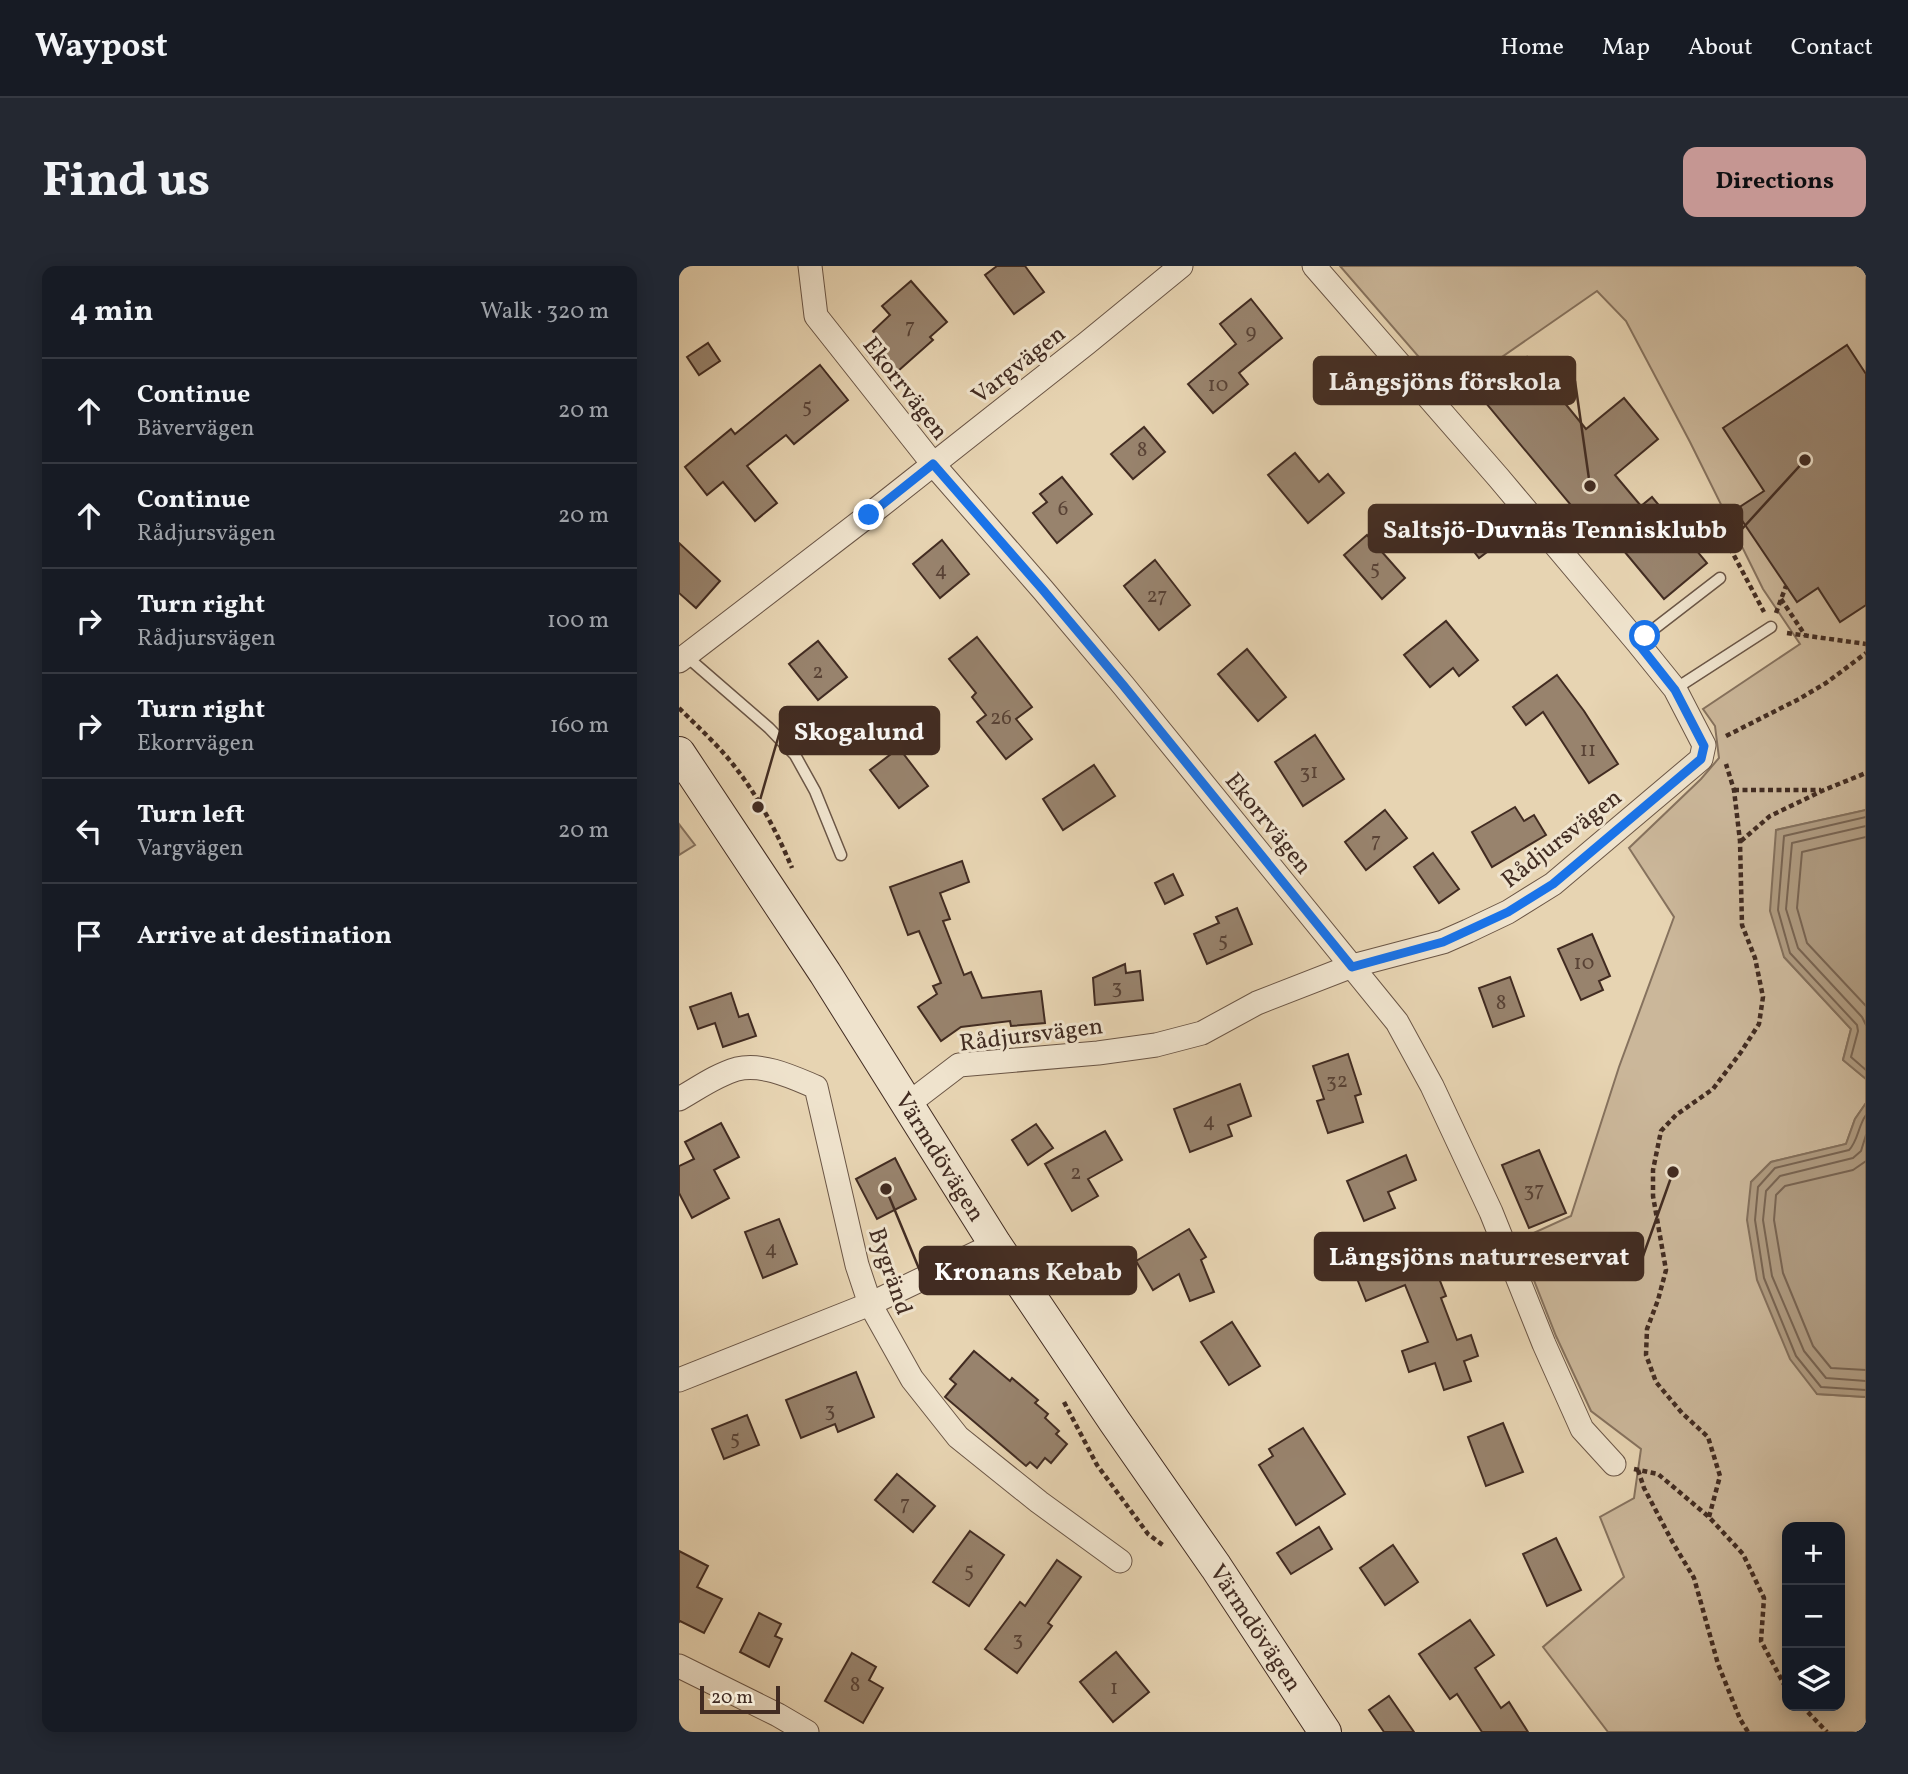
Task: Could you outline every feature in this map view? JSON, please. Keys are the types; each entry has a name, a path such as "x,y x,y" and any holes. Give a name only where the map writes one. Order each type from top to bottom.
{"main road":[{"name":"Värmdövägen","path":"679,752 825,973 995,1244 1216,1567 1325,1732"}],"street":[{"name":"Ekorrvägen","path":"810,266 815,316 933,464 1132,696 1397,1022 1432,1086 1491,1212 1582,1430 1613,1464"},
{"name":"Vargvägen","path":"683,658 1087,343 1181,266"},
{"name":"Rådjursvägen","path":"908,1104 959,1065 1098,1053 1156,1045 1202,1033 1257,1003 1352,967 1443,942 1468,932 1508,912 1553,884 1701,759 1704,746 1679,695 1498,477 1314,266"},
{"name":"Bygränd","path":"679,1099 716,1077 739,1069 766,1069 816,1087 857,1265 870,1304 912,1379 958,1437 1039,1502 1120,1560"},
{"path":"679,1380 870,1304 995,1244"},
{"path":"679,1665 807,1732"}],"lane":[{"path":"1637,642 1720,578"},
{"path":"1679,695 1772,626"},
{"name":"Vargvägen","path":"683,658 769,728 795,755 815,791 841,855"}],"path":[{"path":"1772,626 1786,586"},
{"path":"1781,599 1804,635"},
{"path":"1719,739 1799,699 1866,653"},
{"path":"1709,1517 1720,1476 1707,1437 1656,1382 1646,1355 1647,1329 1665,1270 1653,1196 1653,1170 1661,1131 1676,1115 1713,1089 1741,1052 1759,1024 1763,996 1755,958 1742,925 1740,841 1734,790 1723,752"},
{"path":"1740,841 1770,816 1866,773"},
{"path":"1734,790 1824,790"},
{"path":"1613,1464 1658,1474 1709,1517 1743,1554 1765,1598 1761,1641 1782,1681"},
{"path":"1637,1469 1644,1488 1694,1578 1718,1664 1748,1732"},
{"path":"1807,1711 1827,1732"}],"shaded area":[{"path":"1340,266 1866,266 1866,810 1776,830 1784,957 1851,1029 1843,1060 1866,1079 1866,1103 1855,1119 1846,1144 1771,1162 1751,1182 1817,1394 1866,1397 1866,1732 1608,1732 1543,1647 1624,1577 1600,1517 1634,1498 1641,1449 1591,1411 1556,1336 1518,1240 1571,1216 1619,1067 1674,917 1629,848 1701,779 1719,758 1715,726 1703,709 1800,644 1763,589 1626,321 1597,291 1450,393"},
{"path":"679,824 695,845 679,855"}],"water":[{"path":"1866,810 1866,1079 1843,1060 1851,1029 1784,957 1770,911 1776,830"},
{"path":"1866,1103 1866,1397 1817,1394 1790,1359 1757,1280 1747,1220 1751,1182 1771,1162 1846,1144 1855,1119"}],"building":[{"path":"997,266 1025,266 1044,292 1014,314 985,275"},
{"path":"911,281 947,322 930,337 933,340 889,379 867,354 882,341 873,331 890,315 882,306"},
{"path":"1251,299 1282,338 1239,373 1248,384 1213,413 1188,384 1236,344 1220,324"},
{"path":"708,343 720,361 699,375 687,357"},
{"path":"1847,345 1866,374 1866,605 1840,622 1818,588 1797,602 1735,510 1764,491 1723,428"},
{"path":"1527,357 1586,429 1624,398 1658,439 1615,475 1641,506 1652,497 1707,563 1664,599 1609,533 1600,540 1480,396"},
{"path":"820,365 848,400 794,444 786,435 747,466 777,503 755,521 723,482 707,495 685,467 731,429 735,434"},
{"path":"1144,427 1165,452 1133,479 1111,454"},
{"path":"1295,453 1319,482 1328,474 1344,493 1308,523 1268,475"},
{"path":"1062,477 1092,514 1057,543 1033,513 1047,502 1040,494"},
{"path":"1487,518 1503,540 1479,558 1462,536"},
{"path":"1367,535 1405,578 1382,599 1344,555"},
{"path":"942,540 969,574 940,598 913,564"},
{"path":"679,543 720,581 696,608 679,593"},
{"path":"1155,560 1190,605 1159,630 1124,586"},
{"path":"1446,621 1478,660 1459,676 1453,668 1430,687 1404,655"},
{"path":"977,637 1032,707 1016,719 1032,739 1006,759 977,722 986,715 972,697 976,693 949,659"},
{"path":"818,641 847,677 818,700 789,664"},
{"path":"1247,649 1286,697 1258,721 1218,674"},
{"path":"1557,675 1618,764 1589,783 1543,712 1526,725 1513,707"},
{"path":"1315,735 1344,779 1303,806 1275,762"},
{"path":"899,748 928,786 899,808 870,770"},
{"path":"1094,765 1115,796 1063,830 1043,799"},
{"path":"1515,807 1524,821 1534,815 1546,835 1492,867 1472,832"},
{"path":"1385,810 1407,838 1366,870 1345,842"},
{"path":"1433,853 1459,889 1439,903 1414,867"},
{"path":"962,861 969,882 940,893 950,919 943,921 964,975 971,972 982,998 1041,991 1045,1023 1011,1026 1010,1021 961,1027 941,1041 918,1007 937,994 933,986 941,983 919,931 908,935 890,887"},
{"path":"1173,874 1183,895 1165,904 1155,883"},
{"path":"1237,908 1252,944 1207,964 1194,934 1219,923 1216,917"},
{"path":"1592,934 1610,976 1599,981 1603,990 1581,1000 1558,949"},
{"path":"1125,964 1126,973 1140,971 1143,1000 1095,1005 1093,978"},
{"path":"1510,977 1524,1016 1493,1027 1479,988"},
{"path":"731,993 739,1017 748,1014 756,1036 723,1047 715,1023 698,1029 690,1007"},
{"path":"1348,1054 1361,1094 1355,1096 1363,1122 1328,1133 1317,1101 1324,1099 1313,1066"},
{"path":"1240,1084 1251,1116 1228,1125 1232,1136 1190,1152 1174,1109"},
{"path":"721,1123 739,1157 714,1170 729,1198 692,1218 679,1193 679,1166 694,1159 685,1142"},
{"path":"1036,1124 1053,1148 1028,1165 1012,1140"},
{"path":"1105,1131 1122,1160 1088,1179 1098,1196 1072,1211 1045,1164"},
{"path":"1539,1150 1566,1213 1529,1228 1502,1165"},
{"path":"1406,1155 1416,1180 1388,1192 1395,1208 1364,1221 1347,1181"},
{"path":"895,1158 916,1199 877,1219 856,1179"},
{"path":"779,1219 797,1264 763,1278 745,1232"},
{"path":"1189,1229 1206,1257 1201,1260 1214,1292 1190,1301 1179,1274 1153,1290 1136,1261"},
{"path":"1425,1243 1446,1296 1441,1298 1457,1340 1471,1335 1478,1356 1464,1361 1471,1381 1444,1390 1435,1363 1409,1372 1402,1351 1428,1342 1405,1285 1366,1301 1354,1271"},
{"path":"1232,1322 1260,1366 1229,1385 1201,1342"},
{"path":"974,1351 1038,1400 1035,1403 1048,1414 1045,1418 1059,1431 1056,1434 1067,1444 1051,1463 1045,1458 1037,1468 1030,1462 1026,1466 945,1397 956,1384 950,1379"},
{"path":"856,1372 874,1417 838,1432 835,1424 801,1438 786,1400"},
{"path":"747,1415 759,1445 724,1459 712,1429"},
{"path":"1503,1423 1523,1472 1486,1486 1468,1437"},
{"path":"1303,1428 1345,1494 1296,1525 1259,1465 1273,1456 1269,1449"},
{"path":"897,1474 935,1506 913,1532 875,1500"},
{"path":"1319,1527 1332,1549 1291,1574 1277,1553"},
{"path":"970,1531 1004,1555 969,1606 933,1582"},
{"path":"1556,1538 1581,1590 1547,1606 1523,1554"},
{"path":"1393,1545 1418,1582 1385,1605 1360,1568"},
{"path":"679,1551 708,1566 697,1587 722,1599 704,1633 679,1622"},
{"path":"1057,1560 1081,1577 1048,1623 1052,1626 1017,1673 985,1649 1020,1602 1025,1606"},
{"path":"759,1613 781,1624 775,1636 782,1639 769,1667 740,1652"},
{"path":"1470,1620 1494,1655 1475,1668 1501,1708 1509,1702 1528,1732 1482,1732 1457,1694 1450,1699 1419,1654"},
{"path":"1116,1652 1149,1692 1113,1722 1080,1682"},
{"path":"852,1653 876,1667 869,1680 883,1688 863,1723 825,1701"},
{"path":"1389,1696 1414,1732 1384,1732 1369,1710"}],"place":[{"name":"Saltsjö-Duvnäs Tennisklubb","path":"1805,460"},
{"name":"Långsjöns förskola","path":"1590,486"},
{"name":"Skogalund","path":"758,807"},
{"name":"Långsjöns naturreservat","path":"1673,1172"},
{"name":"Kronans Kebab","path":"886,1189"}],"route":[{"path":"869,515 933,464 1123,685 1352,967 1443,942 1508,912 1553,884 1701,759 1704,746 1682,701 1637,642 1645,636"}]}
